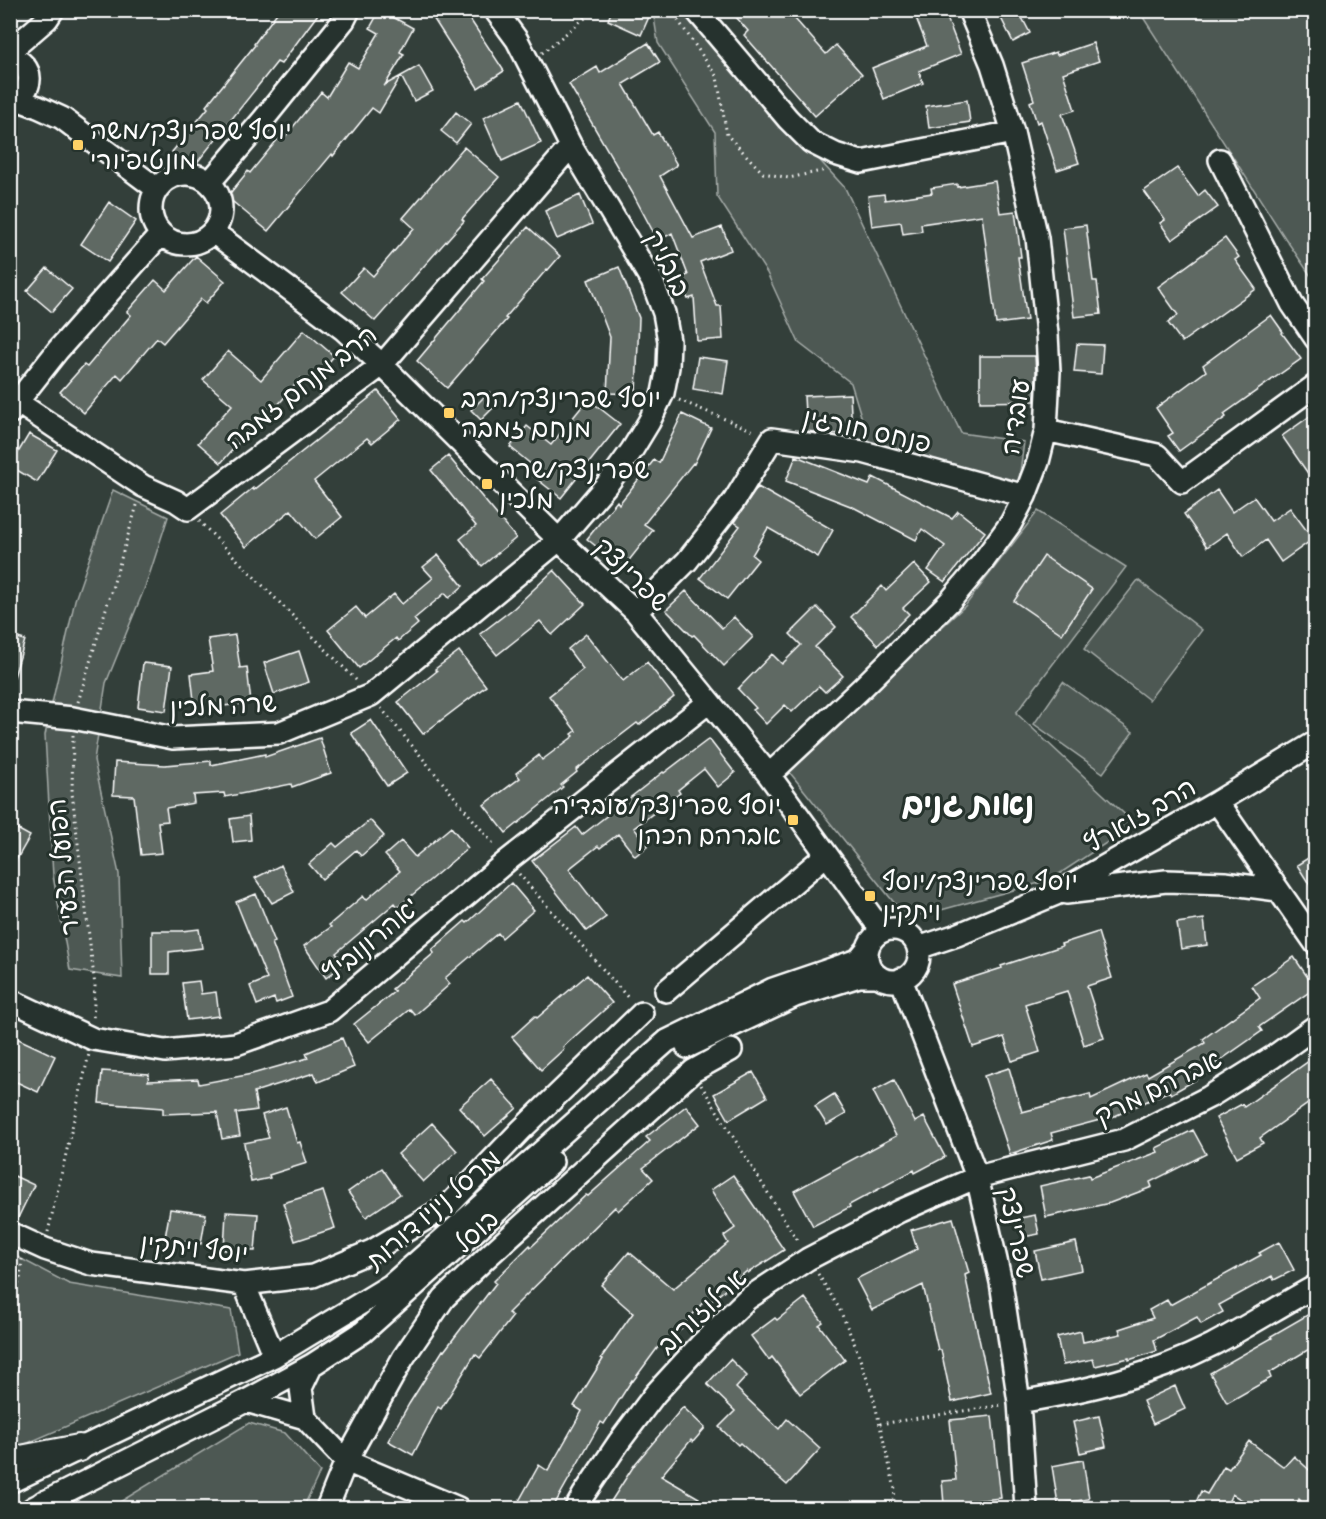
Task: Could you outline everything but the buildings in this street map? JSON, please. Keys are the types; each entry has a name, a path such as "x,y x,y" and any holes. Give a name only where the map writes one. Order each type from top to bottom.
{"main road":[{"path":"10,1461 79,1448"}],"street":[{"path":"210,182 344,20 349,10"},
{"name":"בובליק","path":"495,10 517,40 571,146 652,281 664,313 669,341 668,367 663,393 649,422 609,482 559,540"},
{"path":"696,10 811,142 835,154 861,162 1013,132"},
{"name":"עובדיה","path":"769,775 950,601 1011,523 1025,496 1038,462 1046,430 1049,372 1037,238 1013,132 992,65 969,10"},
{"path":"10,51 50,15"},
{"path":"12,99 25,91 22,68 50,15"},
{"path":"22,68 45,93 62,118"},
{"path":"12,99 62,118 157,189"},
{"name":"הרב מנחם זמבה","path":"188,509 382,365 571,146"},
{"path":"1220,160 1292,304 1316,339"},
{"path":"188,173 210,182 221,201 219,222 213,232 193,244 170,241 161,234 154,224 151,213 152,200 157,189 176,175 188,173"},
{"name":"שפרינצק","path":"213,232 343,329 636,612 769,775 882,931"},
{"path":"161,234 58,350 14,407 143,486 188,509"},
{"path":"1046,430 1157,455 1182,482 1316,385"},
{"name":"פנחס חורגין","path":"636,612 687,561 727,509 772,439 862,452 1025,496"},
{"name":"שרה מלכין","path":"10,712 73,718 173,738 279,733 370,695 559,540"},
{"name":"אהרונוביץ'","path":"10,1000 93,1039 165,1051 236,1044 329,1011 507,861 708,702"},
{"name":"הרב זוארץ","path":"918,948 957,935 1056,894 1217,802 1316,742"},
{"path":"1217,802 1316,944"},
{"path":"666,991 826,855"},
{"path":"1056,894 1166,881 1225,883 1278,890"},
{"path":"900,929 908,933 918,948 919,957 916,967 910,975 901,979 893,981 878,976 868,964 868,948 873,938 882,931 900,929"},
{"name":"מרסל ניניו דורות","path":"10,1482 274,1356 391,1285 667,1041 773,989 858,960 868,948"},
{"name":"מרסל ניניו דורות","path":"39,1507 246,1401 312,1365 363,1332 676,1052 795,996 859,976 878,976"},
{"name":"שפרינצק","path":"901,979 977,1177 1001,1282 1019,1402 1026,1509"},
{"name":"יוסף ויתקין","path":"17,1236 45,1249 91,1264 244,1284 313,1276 372,1251 449,1205 520,1130 642,1013"},
{"name":"אברהם מרק","path":"977,1177 1124,1140 1209,1096 1273,1057 1316,1026"},
{"name":"בוסל","path":"327,1509 346,1461 403,1358 444,1298 693,1071 731,1050"},
{"name":"ארלוזורוב","path":"576,1509 619,1442 656,1394 700,1345 747,1299 808,1259 900,1212 977,1177"},
{"path":"244,1284 274,1356"},
{"path":"1019,1402 1066,1395 1122,1381 1166,1365 1212,1345 1316,1286"},
{"path":"305,1418 301,1388 312,1365"},
{"path":"246,1401 305,1418 346,1461 458,1509"}],"path":[{"path":"529,64 595,10"},
{"path":"671,10 717,77 727,135 763,173 789,178 830,169"},
{"path":"663,393 772,439"},
{"name":"הפועל הצעיר","path":"45,1249 93,1039 95,986 72,793 73,718 143,486"},
{"path":"188,509 370,695 507,861 642,1013"},
{"path":"693,1071 839,1308 873,1396 895,1489 894,1509"},
{"path":"10,1300 20,1280 17,1236"},
{"path":"880,1424 1019,1402"}],"shaded area":[{"path":"653,11 683,11 845,188 961,433 1024,442 1018,487 869,442 851,383 799,343 767,273 717,196 715,132 658,43"},
{"path":"1139,11 1315,11 1315,282 1285,238"},
{"path":"113,490 168,517 147,582 106,683 94,760 119,874 122,978 70,970 53,876 45,735 75,600"},
{"path":"1038,511 1126,567 1016,713 1135,824 1050,880 923,915 900,910 787,769 965,606"},
{"path":"1138,580 1202,630 1149,700 1084,649"},
{"path":"1063,682 1133,732 1103,773 1034,724"},
{"path":"10,1253 69,1284 231,1310 238,1352 21,1446 11,1443"},
{"path":"249,1423 285,1433 320,1472 303,1508 110,1508"}],"place":[{"name":"יוסף שפרינצק/משה מונטיפיורי","path":"78,145"},
{"name":"יוסף שפרינצק/הרב מנחם זמבה","path":"449,413"},
{"name":"שפרינצק/שרה מלכין","path":"487,484"},
{"name":"יוסף שפרינצק/עובדיה אברהם הכהן","path":"793,820"},
{"name":"יוסף שפרינצק/יוסף ויתקין","path":"870,896"}],"district":[{"name":"נאות גנים","path":"968,804"}]}
